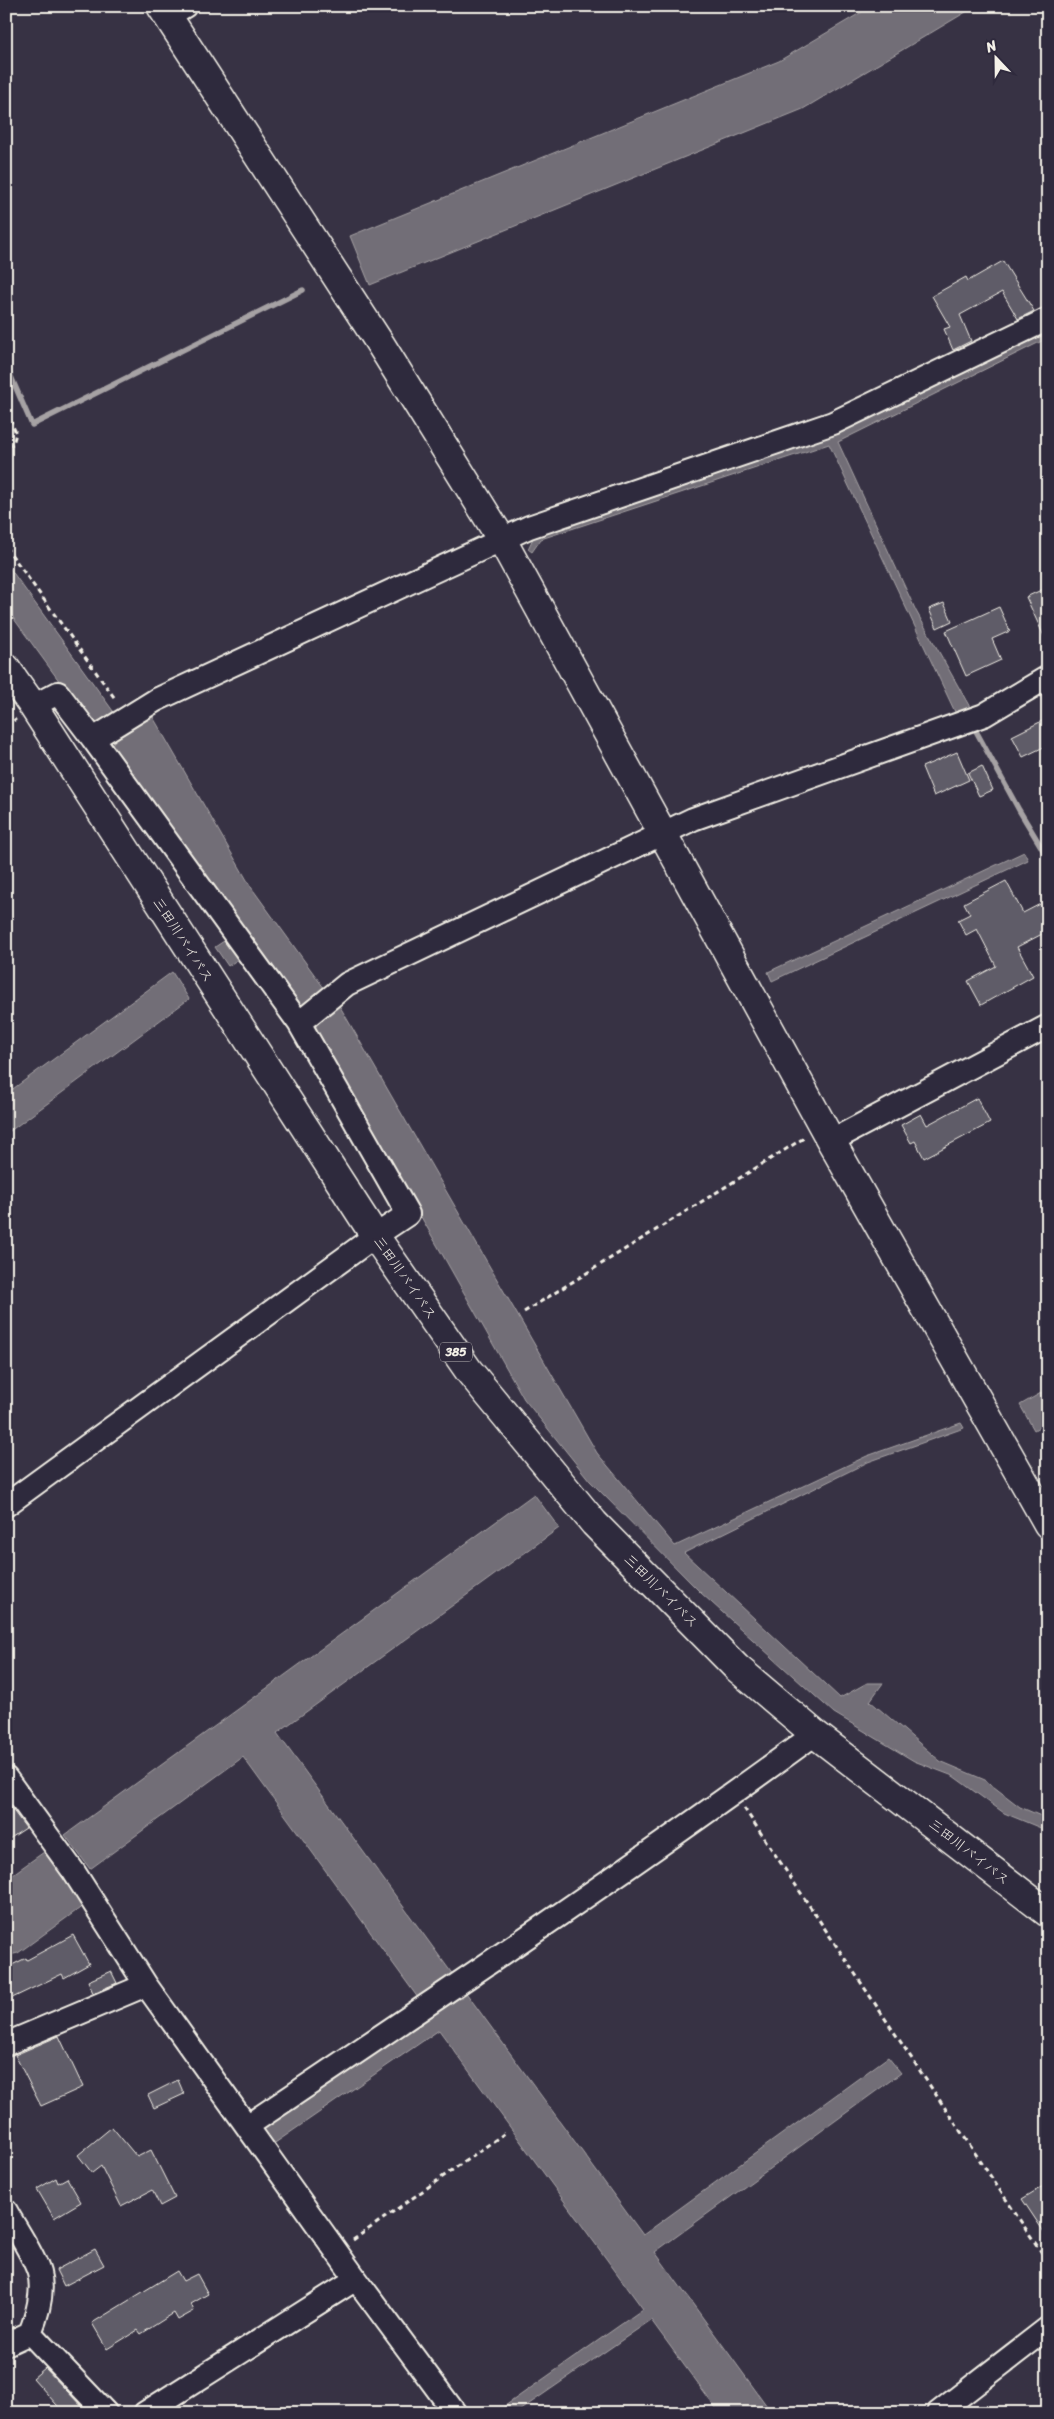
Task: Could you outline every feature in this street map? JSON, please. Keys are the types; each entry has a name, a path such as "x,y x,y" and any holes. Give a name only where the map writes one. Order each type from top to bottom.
{"main road":[{"path":"171,10 309,237 381,344 502,540 661,834 827,1134 1048,1524"},
{"name":"三田川バイパス","path":"6,668 33,706 375,1236 469,1371 594,1523 737,1668 815,1734 1048,1913"}],"street":[{"path":"93,739 156,700 529,527 833,423 1048,319"},
{"path":"299,1023 347,984 693,819 984,715 1048,677"},
{"path":"6,1505 375,1236 408,1214 299,1023 93,739 58,693 33,706"},
{"path":"827,1134 1048,1026"},
{"path":"247,2126 457,1985 734,1793 815,1734"},
{"path":"6,1778 74,1872 146,1985 336,2252 455,2413"},
{"path":"6,2044 146,1985"},
{"path":"6,2211 38,2272 40,2284 35,2321 30,2333 6,2344"},
{"path":"145,2413 356,2279"},
{"path":"938,2413 1048,2328"},
{"path":"30,2333 106,2413"}],"path":[{"path":"6,410 16,433 13,444 6,447"},
{"path":"6,547 128,717"},
{"path":"524,1312 827,1134"},
{"path":"734,1793 1048,2262"},
{"path":"336,2252 505,2133"}],"shaded area":[{"path":"872,6 976,6 803,109 370,285 350,236 779,61"},
{"path":"1048,329 1048,338 838,442 916,611 971,709 956,714 829,444 541,539 532,552 528,549 535,534"},
{"path":"6,563 113,711 107,723 92,726 6,608"},
{"path":"153,717 251,887 324,988 310,1002 301,1005 110,747 118,736"},
{"path":"1024,852 1028,860 772,981 768,972"},
{"path":"230,937 243,956 228,966 215,947"},
{"path":"172,972 189,999 6,1134 6,1094"},
{"path":"339,1005 597,1453 675,1546 867,1456 961,1423 964,1428 868,1462 684,1553 840,1698 867,1683 883,1683 870,1701 940,1761 985,1780 1020,1807 1048,1819 1048,1831 1004,1813 953,1776 914,1761 834,1713 701,1593 590,1481 524,1399 315,1029 321,1016"},
{"path":"1048,1389 1048,1422 1034,1430 1020,1405"},
{"path":"534,1494 559,1528 277,1733 456,1979 421,2002 243,1757 90,1869 65,1835"},
{"path":"44,1852 83,1906 18,1953 6,1956 6,1879"},
{"path":"464,1990 643,2235 888,2057 901,2073 655,2252 772,2413 719,2413 651,2320 516,2413 495,2413 643,2309 439,2030 272,2145 261,2130"}],"building":[{"path":"1003,261 1034,311 1018,319 1002,292 960,315 971,341 953,350 944,329 950,327 932,296 966,277 968,281"},
{"path":"1048,587 1048,645 1026,597"},
{"path":"944,603 952,621 937,628 929,609"},
{"path":"999,607 1010,631 992,639 1001,660 966,676 946,631"},
{"path":"1048,718 1048,745 1023,757 1012,736"},
{"path":"957,752 969,780 934,796 922,767"},
{"path":"982,766 993,790 979,796 968,773"},
{"path":"1006,881 1023,913 1048,900 1048,931 1017,947 1033,976 981,1005 968,981 996,966 977,929 966,935 958,920 970,914 964,903"},
{"path":"977,1098 990,1123 924,1158 915,1141 911,1143 901,1125 921,1114 927,1125"},
{"path":"6,1801 26,1828 6,1841"},
{"path":"73,1935 89,1964 64,1978 62,1974 6,2001 6,1968 26,1958 27,1960"},
{"path":"111,1971 117,1983 93,1993 88,1981"},
{"path":"59,2036 83,2087 41,2106 15,2055"},
{"path":"178,2080 184,2094 154,2108 148,2095"},
{"path":"112,2127 137,2157 151,2150 175,2198 160,2206 152,2190 121,2206 101,2166 92,2173 78,2155"},
{"path":"56,2178 58,2183 67,2178 81,2202 54,2218 37,2189"},
{"path":"1048,2183 1048,2238 1022,2199"},
{"path":"95,2249 104,2265 64,2286 56,2270"},
{"path":"177,2271 183,2281 197,2274 208,2294 191,2304 194,2311 178,2320 174,2313 141,2334 138,2330 107,2349 92,2323"},
{"path":"45,2368 88,2413 64,2413 33,2378"}],"waterway":[{"path":"6,365 32,425 303,290"},
{"path":"976,731 1019,810 1048,858"}]}
